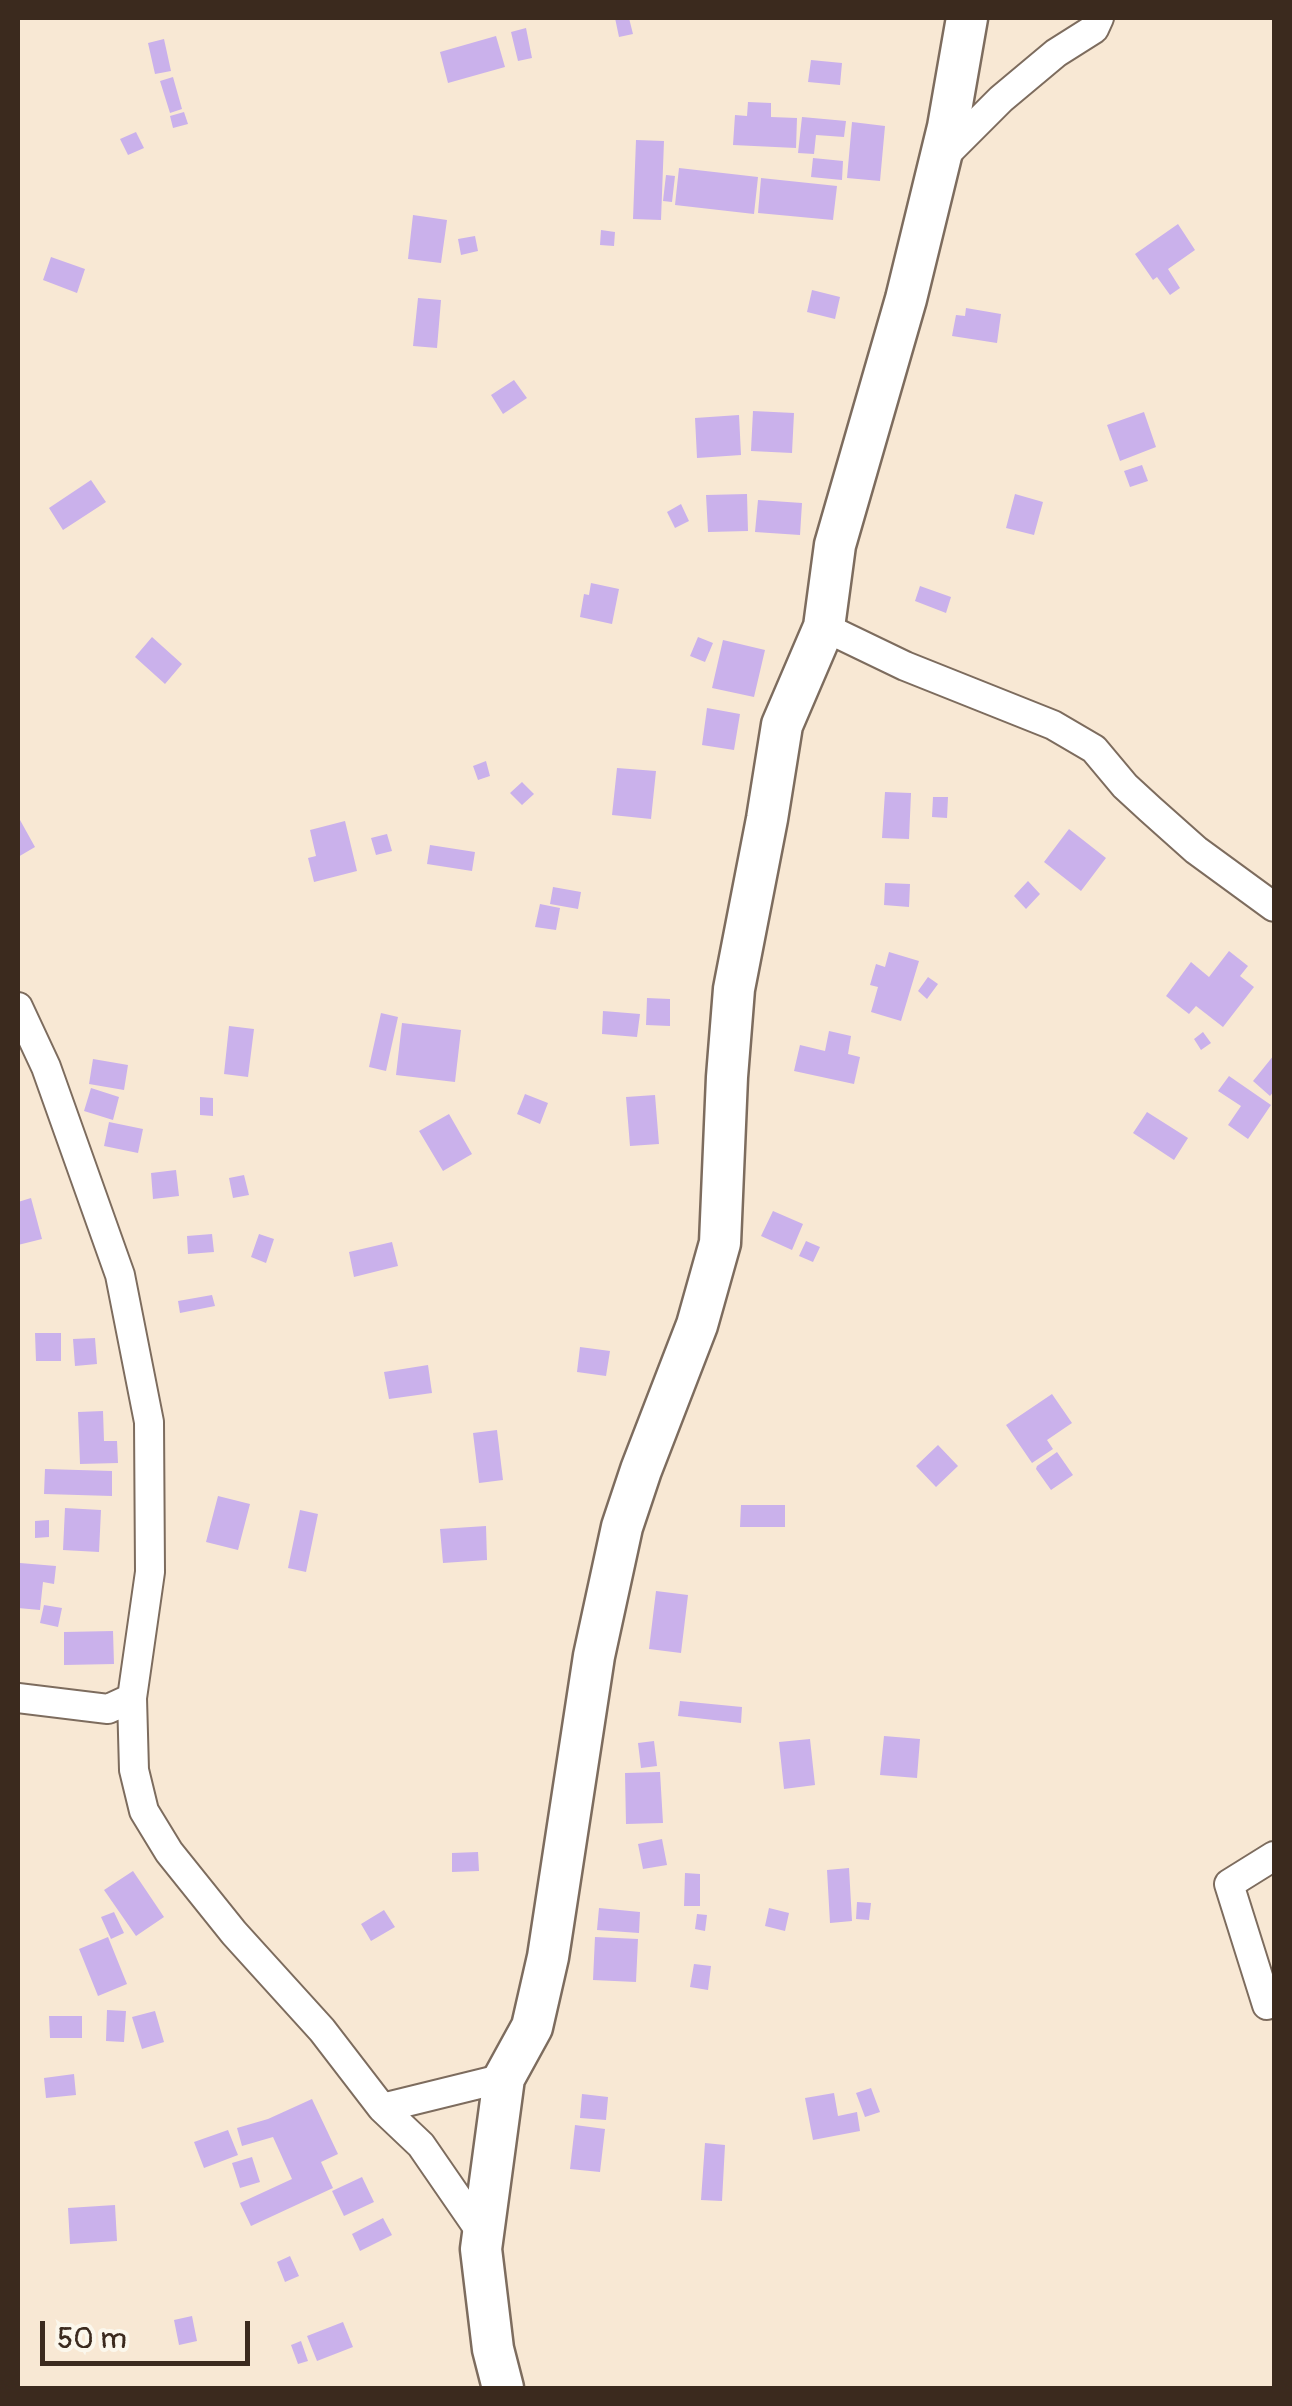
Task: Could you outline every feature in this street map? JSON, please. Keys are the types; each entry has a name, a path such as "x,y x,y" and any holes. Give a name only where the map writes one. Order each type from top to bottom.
{"street":[{"path":"502,2388 492,2349 481,2249 504,2078 532,2026 548,1957 594,1656 622,1526 697,1325 720,1243 734,989 782,725 824,628 836,545 906,300 940,160 967,18"},
{"path":"940,160 1056,53 1094,29 1099,18"},
{"path":"824,628 905,666 1053,725 1094,750 1125,786 1196,850 1274,907"},
{"path":"18,1007 46,1067 120,1275 149,1422 150,1572 132,1698 134,1770 144,1810 169,1852 234,1933 322,2030 382,2108 421,2145 484,2236"},
{"path":"18,1698 108,1709 132,1698"},
{"path":"1268,2005 1229,1884 1274,1856"},
{"path":"382,2108 504,2078"}],"building":[{"path":"615,18 629,18 633,34 619,37"},
{"path":"526,28 532,58 518,61 511,32"},
{"path":"496,36 505,67 448,83 440,52"},
{"path":"164,39 171,71 155,74 148,43"},
{"path":"811,60 842,63 840,85 808,82"},
{"path":"173,77 182,109 170,113 160,81"},
{"path":"748,102 771,103 771,117 797,118 796,148 733,145 735,115 747,116"},
{"path":"184,112 188,124 173,128 170,116"},
{"path":"802,117 846,121 844,137 816,135 814,154 798,153"},
{"path":"852,122 885,126 880,181 847,178"},
{"path":"136,132 144,148 128,155 120,139"},
{"path":"636,140 664,141 661,220 633,219"},
{"path":"813,158 843,161 842,180 811,177"},
{"path":"679,168 758,177 754,214 675,205"},
{"path":"666,175 675,176 672,202 663,201"},
{"path":"761,178 837,186 833,220 758,213"},
{"path":"413,215 447,220 441,263 408,259"},
{"path":"1178,224 1195,250 1168,269 1180,288 1170,295 1157,277 1153,280 1135,254"},
{"path":"601,230 615,232 614,246 600,245"},
{"path":"475,236 478,251 461,255 458,239"},
{"path":"51,257 85,269 77,293 43,280"},
{"path":"812,290 840,297 835,319 807,312"},
{"path":"418,298 441,300 437,348 413,346"},
{"path":"966,308 1001,314 997,343 952,336 956,315 965,316"},
{"path":"514,380 527,398 503,414 491,395"},
{"path":"753,411 794,413 792,453 751,451"},
{"path":"1144,412 1156,447 1120,461 1107,425"},
{"path":"739,415 741,455 697,458 695,418"},
{"path":"1142,465 1148,481 1130,487 1124,471"},
{"path":"91,480 106,502 63,530 49,508"},
{"path":"747,494 748,531 708,532 706,495"},
{"path":"1015,494 1043,502 1034,535 1006,528"},
{"path":"758,500 802,503 800,535 755,532"},
{"path":"681,504 689,521 675,528 667,512"},
{"path":"591,583 619,589 612,624 580,617 584,594 589,595"},
{"path":"920,586 951,597 946,613 915,601"},
{"path":"152,637 182,664 165,684 135,657"},
{"path":"698,637 713,643 705,662 690,656"},
{"path":"723,640 765,650 754,697 712,688"},
{"path":"707,708 740,714 734,750 702,745"},
{"path":"486,761 490,776 478,780 473,766"},
{"path":"617,768 656,771 651,819 612,815"},
{"path":"522,782 534,794 522,805 510,793"},
{"path":"885,792 911,793 909,839 882,838"},
{"path":"933,797 948,797 947,818 932,817"},
{"path":"345,821 357,871 314,882 308,858 316,856 310,830"},
{"path":"18,822 35,847 18,857"},
{"path":"1069,829 1106,858 1081,891 1044,862"},
{"path":"387,834 392,851 376,855 371,838"},
{"path":"430,845 475,852 472,871 427,864"},
{"path":"1028,881 1040,894 1026,909 1014,896"},
{"path":"885,883 910,884 909,907 884,905"},
{"path":"553,887 581,892 578,909 550,904"},
{"path":"540,904 560,908 556,930 535,927"},
{"path":"1229,951 1248,966 1240,976 1254,987 1223,1027 1196,1006 1189,1014 1166,996 1191,962 1209,977"},
{"path":"889,952 919,961 901,1021 871,1012 878,987 870,985 876,964 885,967"},
{"path":"928,977 938,984 927,999 918,991"},
{"path":"647,998 670,999 670,1026 646,1025"},
{"path":"603,1011 640,1014 637,1037 602,1034"},
{"path":"381,1013 398,1017 386,1071 369,1067"},
{"path":"402,1023 461,1030 455,1082 396,1075"},
{"path":"229,1026 254,1029 248,1077 224,1074"},
{"path":"829,1031 851,1036 848,1054 860,1057 854,1084 794,1071 800,1045 825,1051"},
{"path":"1203,1032 1211,1043 1201,1050 1194,1039"},
{"path":"1274,1055 1274,1091 1270,1096 1253,1081"},
{"path":"93,1059 128,1065 124,1090 89,1084"},
{"path":"1229,1076 1271,1105 1248,1139 1228,1125 1241,1106 1218,1091"},
{"path":"91,1088 119,1097 113,1120 84,1111"},
{"path":"525,1094 548,1103 540,1124 517,1114"},
{"path":"655,1095 659,1144 630,1146 626,1097"},
{"path":"200,1097 213,1098 213,1116 200,1115"},
{"path":"1147,1112 1188,1138 1174,1160 1133,1133"},
{"path":"449,1114 472,1154 443,1171 419,1131"},
{"path":"109,1122 143,1129 138,1153 104,1146"},
{"path":"176,1170 179,1196 153,1199 151,1173"},
{"path":"244,1175 249,1195 233,1198 229,1178"},
{"path":"31,1198 42,1239 18,1245 18,1202"},
{"path":"773,1211 803,1224 792,1250 761,1236"},
{"path":"212,1234 214,1252 188,1254 187,1236"},
{"path":"259,1234 274,1239 266,1263 251,1257"},
{"path":"806,1241 820,1247 813,1262 799,1256"},
{"path":"392,1242 398,1266 354,1277 349,1252"},
{"path":"212,1295 215,1306 180,1313 178,1301"},
{"path":"35,1333 61,1333 61,1361 36,1361"},
{"path":"95,1338 97,1364 75,1366 73,1339"},
{"path":"580,1347 610,1351 606,1376 577,1372"},
{"path":"428,1365 432,1393 389,1399 384,1372"},
{"path":"1052,1394 1072,1423 1047,1440 1053,1449 1032,1463 1006,1425"},
{"path":"103,1411 104,1441 117,1441 118,1463 80,1464 78,1412"},
{"path":"497,1430 503,1480 479,1483 473,1433"},
{"path":"938,1445 958,1466 936,1487 916,1466"},
{"path":"1057,1452 1073,1475 1051,1490 1036,1469"},
{"path":"45,1469 112,1471 112,1496 44,1494"},
{"path":"218,1496 250,1504 238,1550 206,1542"},
{"path":"741,1505 785,1505 785,1527 740,1527"},
{"path":"65,1508 101,1510 99,1552 63,1550"},
{"path":"300,1510 318,1514 306,1572 288,1568"},
{"path":"49,1520 49,1537 35,1538 35,1521"},
{"path":"486,1526 487,1560 443,1563 440,1529"},
{"path":"20,1563 56,1566 54,1584 43,1582 40,1610 18,1608"},
{"path":"656,1591 688,1595 681,1653 649,1649"},
{"path":"44,1605 62,1608 58,1627 40,1623"},
{"path":"113,1631 114,1664 64,1665 64,1632"},
{"path":"680,1701 742,1707 741,1723 678,1716"},
{"path":"884,1736 920,1739 917,1778 880,1775"},
{"path":"810,1739 815,1785 784,1789 779,1742"},
{"path":"654,1741 657,1766 641,1768 638,1743"},
{"path":"660,1772 663,1823 626,1824 625,1773"},
{"path":"662,1839 667,1865 643,1869 638,1844"},
{"path":"478,1852 479,1871 452,1872 452,1853"},
{"path":"849,1868 852,1921 830,1923 827,1870"},
{"path":"133,1871 164,1917 136,1936 104,1890"},
{"path":"685,1873 700,1874 700,1906 684,1906"},
{"path":"857,1902 871,1903 869,1920 856,1919"},
{"path":"599,1908 640,1912 639,1933 597,1930"},
{"path":"769,1908 789,1913 785,1931 765,1926"},
{"path":"384,1910 395,1927 371,1941 361,1924"},
{"path":"114,1912 124,1933 111,1939 101,1917"},
{"path":"697,1914 707,1915 705,1931 695,1929"},
{"path":"108,1937 127,1984 98,1996 79,1949"},
{"path":"595,1937 638,1939 636,1982 593,1980"},
{"path":"694,1964 711,1966 708,1990 690,1987"},
{"path":"107,2010 126,2011 124,2042 106,2041"},
{"path":"155,2011 164,2042 142,2049 132,2017"},
{"path":"49,2016 82,2016 82,2038 50,2038"},
{"path":"74,2074 76,2095 46,2098 44,2078"},
{"path":"871,2088 880,2112 865,2117 856,2093"},
{"path":"834,2093 838,2116 857,2112 860,2131 813,2140 805,2098"},
{"path":"582,2094 608,2097 606,2120 580,2118"},
{"path":"312,2099 338,2154 321,2162 333,2188 251,2226 240,2203 292,2179 273,2137 242,2146 237,2128"},
{"path":"575,2125 605,2129 600,2172 570,2169"},
{"path":"228,2130 238,2155 204,2168 194,2142"},
{"path":"705,2143 725,2145 722,2201 701,2200"},
{"path":"252,2157 260,2182 240,2188 232,2163"},
{"path":"362,2177 374,2202 344,2216 332,2191"},
{"path":"115,2205 117,2241 70,2244 68,2208"},
{"path":"383,2218 392,2235 360,2251 352,2234"},
{"path":"290,2256 299,2276 285,2282 277,2262"},
{"path":"192,2316 197,2341 179,2345 174,2320"},
{"path":"343,2322 353,2347 317,2361 307,2336"},
{"path":"301,2341 308,2361 298,2364 291,2345"}]}
